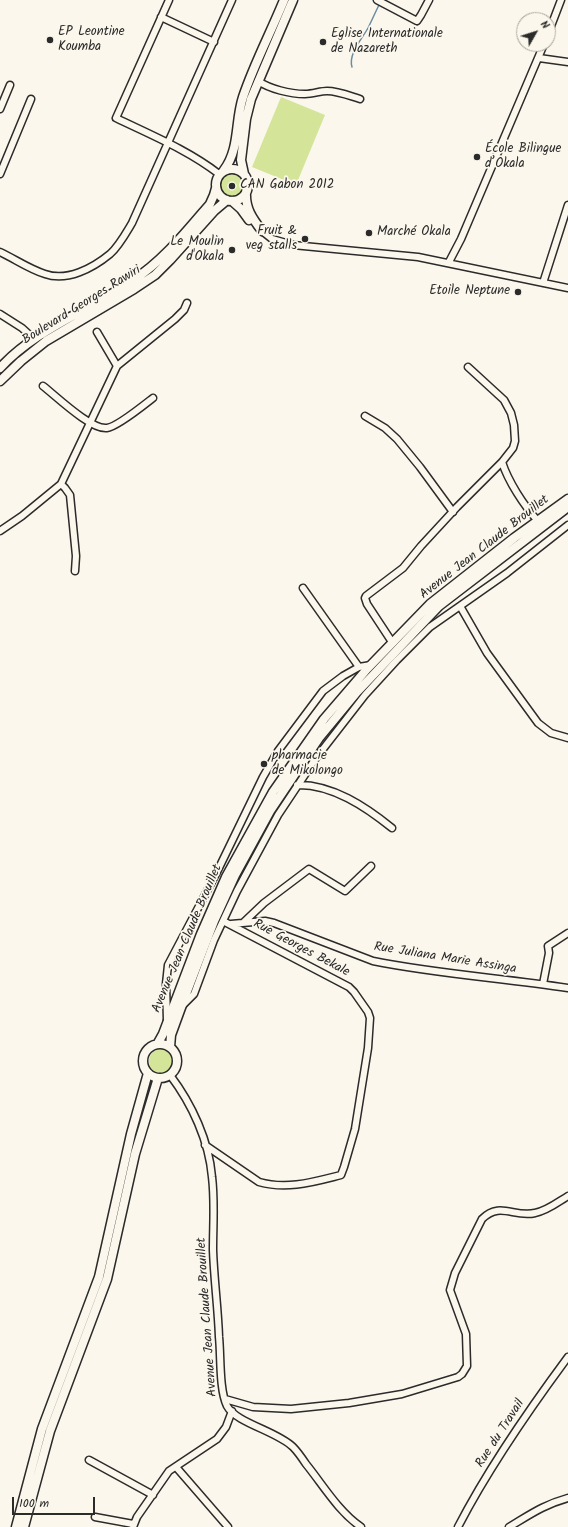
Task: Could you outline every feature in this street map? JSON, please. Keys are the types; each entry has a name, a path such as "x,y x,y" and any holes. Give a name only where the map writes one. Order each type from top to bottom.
{"main road":[{"path":"262,231 255,226 241,209 220,196 215,183 230,162 234,151 240,111 245,91 284,0"},
{"path":"262,231 254,221 246,205 248,183 241,166 243,143 248,108 293,0"},
{"path":"222,172 235,169 244,174"},
{"name":"Boulevard Georges Rawiri","path":"0,368 34,339 130,283 151,268 208,205 216,188"},
{"path":"230,201 240,198 246,192"},
{"name":"Boulevard Georges Rawiri","path":"0,381 16,365 39,346 134,290 154,275 170,260 214,211 230,201"},
{"name":"Avenue Jean Claude Brouillet","path":"158,1043 213,905 226,877 273,792 316,729 392,642 436,598 568,499"},
{"name":"Avenue Jean Claude Brouillet","path":"170,1047 171,1035 214,921 242,860 279,796 329,725 357,692 439,606 568,506"},
{"path":"158,1043 170,1047 175,1052 177,1062 176,1067 170,1075 163,1078 158,1078 148,1073 145,1068 143,1058 148,1048 158,1043"},
{"path":"16,1527 42,1429 99,1277 131,1134 148,1073"},
{"path":"24,1527 50,1431 106,1279 135,1154 158,1078"}],"street":[{"path":"169,0 116,118 167,142 222,172"},
{"path":"0,252 45,274 55,277 66,277 77,273 111,253 132,223 167,142 232,0"},
{"path":"287,13 298,0"},
{"path":"377,0 417,21 429,0"},
{"path":"556,13 561,0"},
{"path":"161,17 214,42"},
{"path":"449,262 461,239 541,52"},
{"path":"539,58 568,62"},
{"path":"258,81 264,85 304,94 327,91 337,92 360,99"},
{"path":"0,109 10,85"},
{"path":"0,174 31,99"},
{"path":"544,283 568,205"},
{"path":"262,231 272,239 293,246 414,256 449,262 568,288"},
{"path":"0,531 22,516 61,484 117,366 175,319 184,310 187,304"},
{"path":"0,314 22,328 34,339"},
{"path":"97,332 117,366"},
{"path":"392,642 367,604 365,598 403,568 421,546 502,462 513,448 515,441 514,425 511,414 504,400 468,367"},
{"path":"43,386 90,424 102,428 113,426 153,398"},
{"path":"365,416 385,428 397,439 420,467 453,512"},
{"path":"502,462 508,477 531,514 538,520"},
{"path":"61,484 70,495 76,556 75,571"},
{"path":"181,1007 194,994 223,921 254,858 278,815 316,758 372,687 430,627 507,573 568,525"},
{"path":"303,588 359,667"},
{"path":"460,606 487,654 535,720 550,733 568,738"},
{"path":"167,1021 166,984 168,965 219,868 263,777 287,740 323,691 343,676 359,667 371,665"},
{"path":"297,785 319,786 336,793 368,809 392,828"},
{"path":"244,922 264,903 309,869 345,891 371,866"},
{"name":"Rue Georges Bekale","path":"206,1145 259,1182 269,1185 285,1186 308,1183 341,1175 355,1129 368,1048 370,1018 368,1012 354,992 348,987 223,921"},
{"name":"Rue Juliana Marie Assinga","path":"230,924 244,922 274,923 373,961 385,964 568,988"},
{"path":"543,984 549,953 548,946 568,933"},
{"name":"Avenue Jean Claude Brouillet","path":"170,1075 186,1098 206,1145 212,1176 214,1214 213,1250 221,1374 227,1405 232,1412 239,1417 282,1438 293,1447 336,1503 361,1527"},
{"path":"225,1399 253,1407 291,1409 349,1403 402,1394 458,1377 467,1366 466,1334 450,1290 455,1273 482,1220 486,1215 497,1210 528,1214 544,1211 568,1196"},
{"name":"Rue du Travail","path":"458,1527 477,1490 541,1393 568,1357"},
{"path":"95,1517 133,1525 169,1471 217,1439 226,1427 232,1412"},
{"path":"89,1460 153,1495"},
{"path":"176,1466 228,1527"},
{"path":"509,1527 533,1511 550,1503 568,1498"}],"green space":[{"path":"281,97 325,115 296,185 252,167"},
{"path":"231,172 240,176 244,185 240,194 231,198 222,194 218,185 222,176"},
{"path":"156,1049 166,1049 173,1056 173,1066 166,1073 156,1073 149,1066 149,1056"}],"waterway":[{"path":"352,67 351,62 356,47 368,28 379,5"}],"place":[{"name":"EP Leontine Koumba","path":"50,40"},
{"name":"Eglise Internationale de Nazareth","path":"323,42"},
{"name":"École Bilingue d’Okala","path":"477,157"},
{"name":"CAN Gabon 2012","path":"232,186"},
{"name":"Marché Okala","path":"369,233"},
{"name":"Fruit & veg stalls","path":"305,239"},
{"name":"Le Moulin d'Okala","path":"232,250"},
{"name":"Etoile Neptune","path":"518,292"},
{"name":"pharmacie de Mikolongo","path":"264,764"}]}
